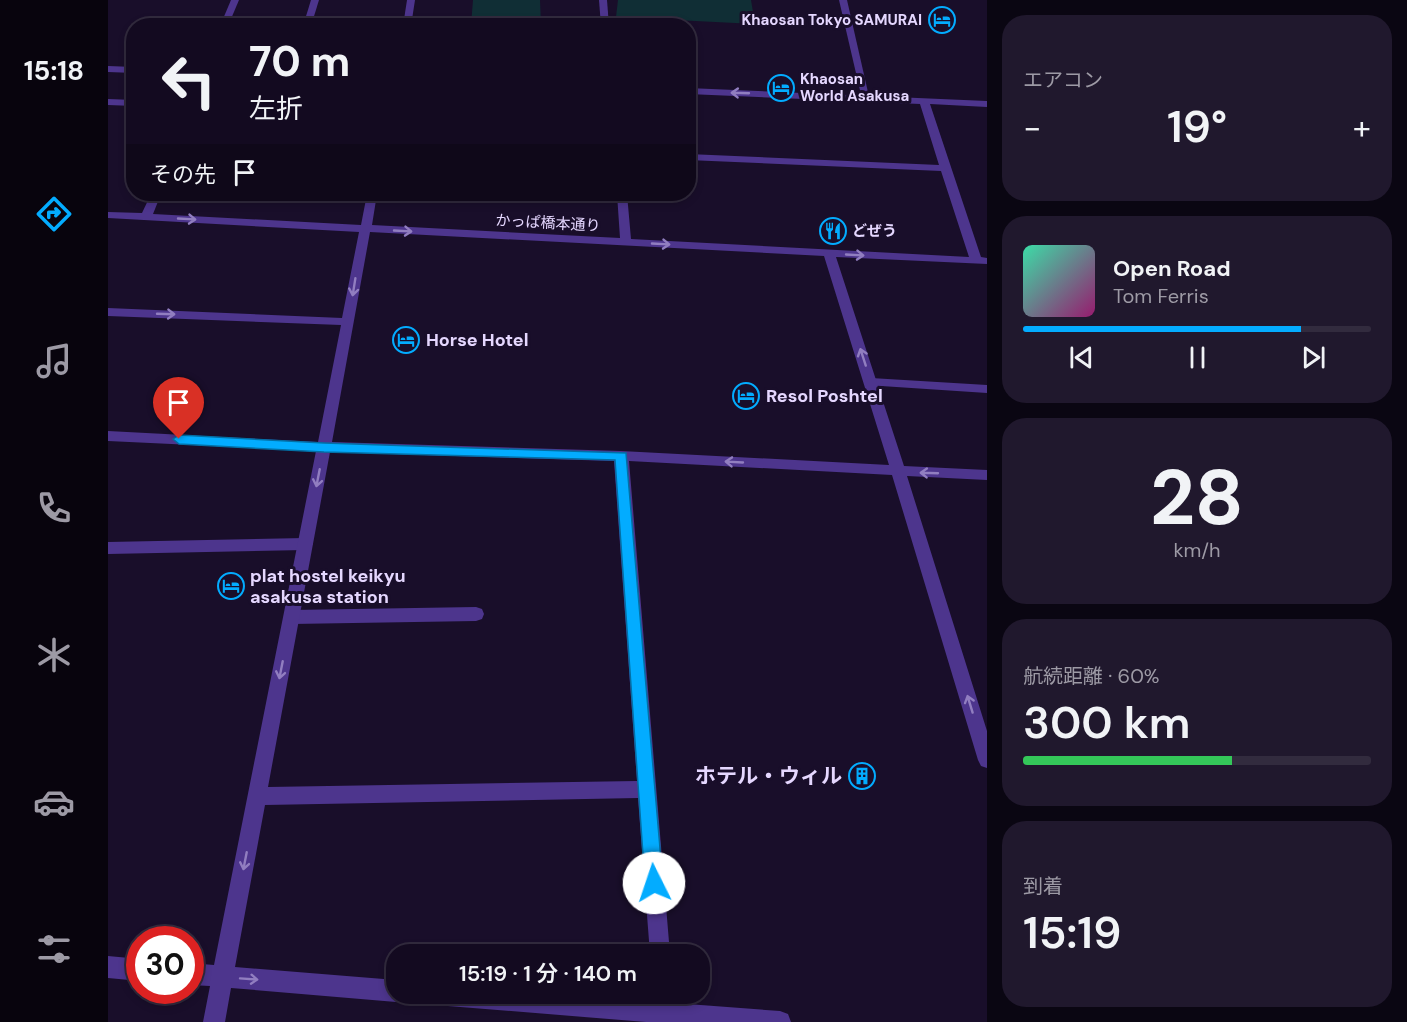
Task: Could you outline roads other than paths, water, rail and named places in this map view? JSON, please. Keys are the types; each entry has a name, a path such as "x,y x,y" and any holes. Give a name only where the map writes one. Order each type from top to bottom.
{"street":[{"path":"227,18 235,0"},
{"path":"309,18 315,0"},
{"path":"408,18 411,0"},
{"path":"603,0 604,18"},
{"path":"843,0 867,99"},
{"path":"108,69 126,70"},
{"path":"696,91 987,104"},
{"path":"108,102 126,103"},
{"path":"924,102 945,168 981,261"},
{"path":"696,157 945,168"},
{"path":"146,217 153,201"},
{"path":"214,1022 370,201"},
{"path":"623,201 626,242"},
{"name":"かっぱ橋本通り","path":"108,215 981,261"},
{"path":"829,254 899,471 987,760"},
{"path":"108,312 348,322"},
{"path":"871,382 987,388"},
{"path":"108,436 324,447 621,456 987,475"},
{"path":"621,456 659,944"},
{"path":"108,548 305,544"},
{"path":"292,617 476,614"},
{"path":"258,796 647,789"},
{"path":"108,967 126,969"},
{"path":"204,975 386,990"},
{"path":"589,1004 664,1009 780,1022"}],"place":[{"name":"Khaosan Tokyo SAMURAI","path":"942,20"},
{"name":"Khaosan World Asakusa","path":"781,88"},
{"name":"どぜう","path":"833,231"},
{"name":"Horse Hotel","path":"406,340"},
{"name":"Resol Poshtel","path":"746,396"},
{"name":"plat hostel keikyu asakusa station","path":"231,586"},
{"name":"ホテル・ウィル","path":"862,776"}]}
